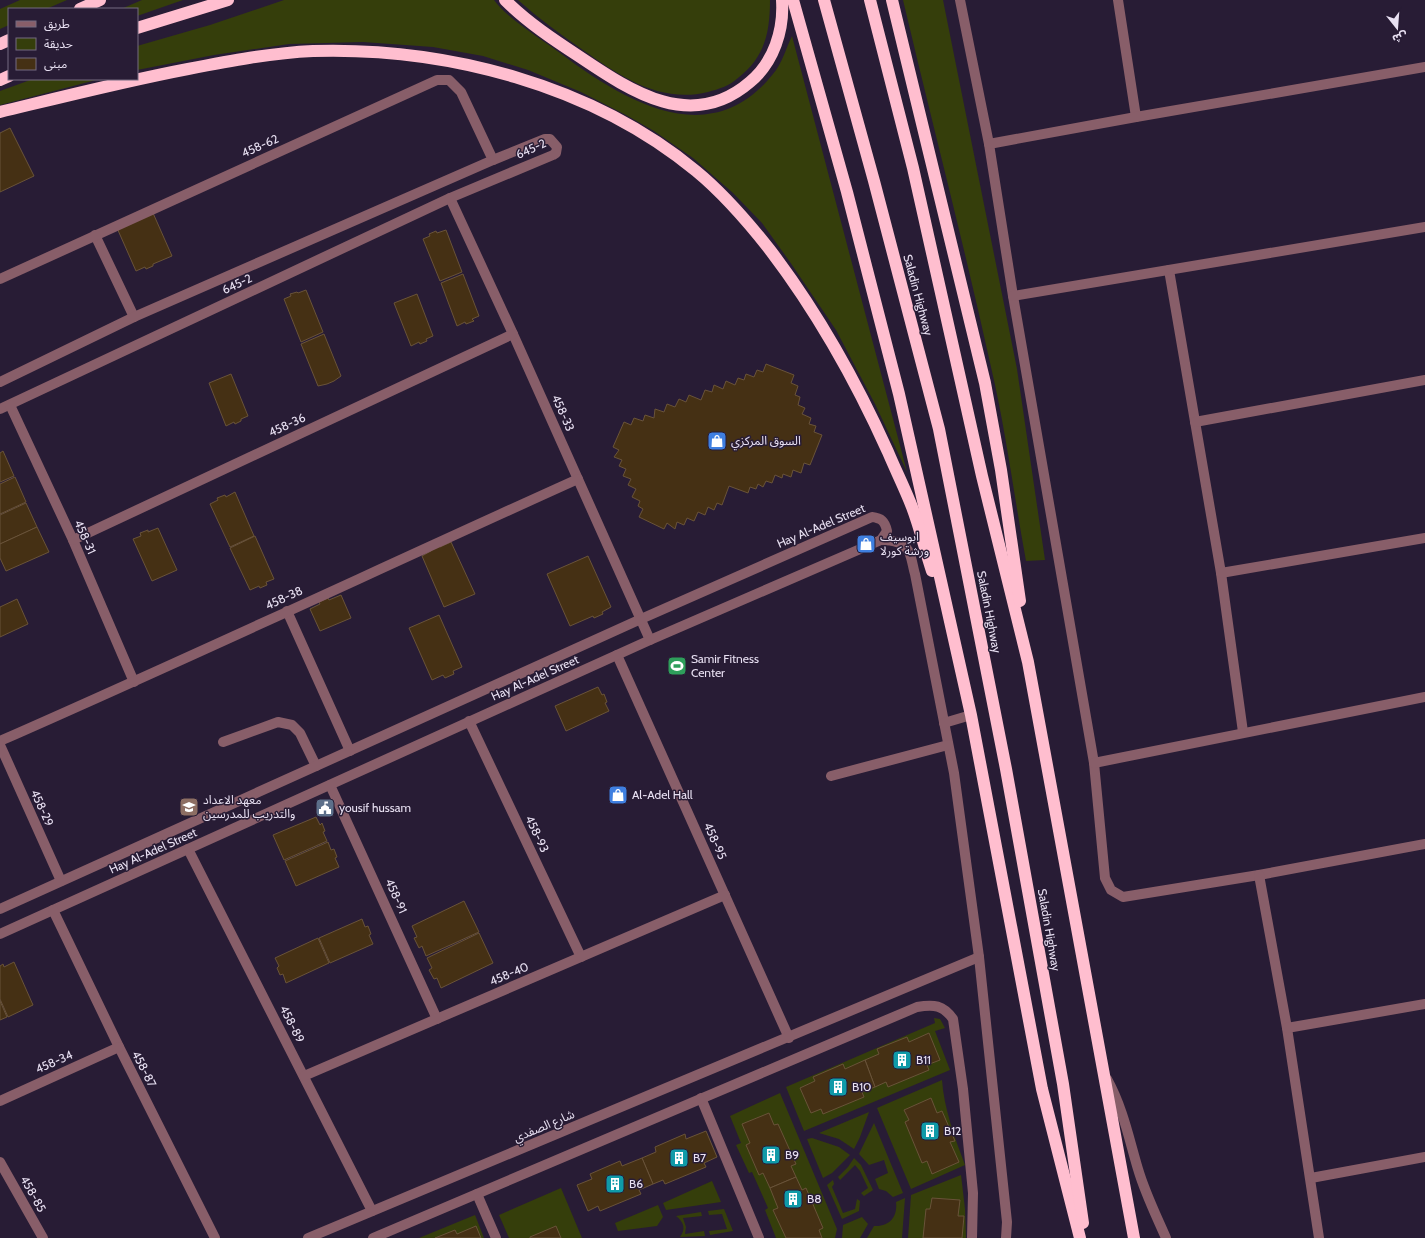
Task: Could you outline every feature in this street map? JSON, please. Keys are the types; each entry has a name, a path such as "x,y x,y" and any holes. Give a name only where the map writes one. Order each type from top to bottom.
{"highway":[{"path":"82,8 100,0"},
{"path":"138,28 228,0"},
{"path":"505,0 525,18 623,86 657,101 672,105 685,106 708,104 728,97 749,83 764,68 771,57 780,29 783,12 782,0"},
{"path":"793,0 847,192 899,394 971,715 1042,1089 1080,1238"},
{"name":"Saladin Highway","path":"824,0 874,181 942,445 1006,769 1064,1084 1085,1238"},
{"name":"Saladin Highway","path":"870,0 913,168 982,476 1028,662 1134,1238"},
{"path":"892,0 994,425 1009,519 1028,662"},
{"path":"138,80 224,62 311,51 348,51 426,58 491,70 550,89 579,100 648,136 698,172 720,193 753,228 808,303 849,372 872,418 913,508 931,568 951,621"},
{"path":"0,112 137,80"}],"street":[{"path":"960,0 989,144 1013,296 1094,762 1105,878 1111,890 1123,897 1258,875 1425,844"},
{"path":"1118,0 1136,116"},
{"path":"989,144 1136,116 1425,67"},
{"name":"458-62","path":"0,279 437,80 449,80 461,92 493,160"},
{"name":"645-2","path":"0,382 134,317 454,176 545,139 550,140 558,147 556,153 553,155 462,192 0,409"},
{"path":"454,176 462,192"},
{"name":"458-33","path":"450,198 513,334 650,640"},
{"path":"1013,296 1425,227"},
{"path":"95,235 134,317"},
{"path":"1169,270 1221,573 1244,732"},
{"name":"458-36","path":"73,540 513,334"},
{"path":"1196,422 1425,380"},
{"name":"458-31","path":"10,405 73,540 134,682"},
{"name":"458-38","path":"0,741 134,682 578,479"},
{"name":"Hay Al-Adel Street","path":"0,909 641,619 872,517 879,518 885,523 887,531 881,540 650,640 0,934"},
{"path":"1221,573 1425,538"},
{"path":"881,540 897,542 909,552 954,774 979,957 1007,1222 1006,1238"},
{"path":"287,611 350,751"},
{"name":"458-95","path":"617,655 789,1038"},
{"path":"1094,762 1425,697"},
{"path":"944,723 971,715"},
{"name":"458-93","path":"469,721 581,957"},
{"path":"223,742 278,722 292,725 300,733 316,766"},
{"name":"458-29","path":"0,745 61,882"},
{"path":"831,776 948,746"},
{"name":"458-91","path":"330,784 437,1019"},
{"name":"458-89","path":"188,849 372,1211"},
{"path":"1258,875 1287,1028 1319,1238"},
{"name":"458-40","path":"304,1076 725,895"},
{"name":"458-87","path":"53,910 119,1047 215,1238"},
{"name":"شارع الصفدي","path":"308,1238 789,1038 979,957"},
{"path":"1287,1028 1425,1004"},
{"path":"373,1238 917,1007 935,1006 948,1011 953,1019 963,1089 973,1194 972,1238"},
{"name":"458-34","path":"0,1101 119,1047"},
{"path":"1104,1074 1117,1098 1143,1185 1166,1238"},
{"path":"701,1098 759,1238"},
{"path":"1311,1178 1425,1157"},
{"name":"458-85","path":"0,1162 43,1238"},
{"path":"477,1194 496,1238"}],"green space":[{"path":"20,0 67,0 48,8 8,8 8,25 0,29 0,9"},
{"path":"142,0 183,0 138,16 138,8 123,8"},
{"path":"284,0 494,0 508,15 525,28 585,71 611,87 638,101 666,111 695,115 722,111 748,98 776,70 792,36 907,472 875,404 836,330 762,223 733,193 693,158 654,131 581,92 528,70 483,56 433,47 363,42 289,44 214,55 138,70 138,46 210,25"},
{"path":"518,0 770,0 770,12 764,43 760,53 747,70 735,81 727,85 708,92 690,95 657,91 626,78 597,60 558,32"},
{"path":"903,0 943,0 1017,369 1045,560 1026,561 1006,439 996,391 970,275"},
{"path":"30,80 96,80 0,105 0,91"},
{"path":"934,1018 940,1019 945,1028 935,1031 950,1070 804,1131 786,1087 935,1023"},
{"path":"942,1080 945,1102 965,1165 911,1189 877,1108"},
{"path":"780,1093 837,1229 835,1238 776,1238 765,1210 768,1208 752,1172 749,1173 736,1145 741,1143 730,1116"},
{"path":"869,1112 854,1149 839,1139 819,1133"},
{"path":"874,1123 903,1193 893,1197 886,1191 879,1189 875,1179 888,1173 884,1160 869,1165 859,1154"},
{"path":"812,1138 839,1147 850,1155 832,1173 823,1178 807,1139"},
{"path":"854,1158 861,1165 873,1190 864,1196 861,1193 868,1188 860,1171 855,1165 840,1180 838,1177 848,1167"},
{"path":"961,1175 965,1209 966,1238 908,1238 911,1195"},
{"path":"833,1180 834,1184 832,1187 843,1213 855,1209 857,1199 860,1201 859,1211 842,1219 827,1185"},
{"path":"712,1181 721,1202 666,1210 663,1203"},
{"path":"561,1188 582,1238 509,1238 499,1215"},
{"path":"905,1198 902,1238 867,1238 874,1226 884,1225 891,1220 896,1212 896,1202"},
{"path":"658,1205 663,1217 657,1226 618,1231 615,1223"},
{"path":"724,1209 733,1231 710,1235 709,1231 727,1229 722,1214 709,1215 708,1211"},
{"path":"701,1212 702,1216 683,1218 686,1227 685,1234 704,1231 705,1236 680,1237 683,1231 683,1226 681,1221 676,1216"},
{"path":"475,1215 484,1238 419,1238"},
{"path":"862,1217 868,1224 860,1238 842,1238 843,1225"}],"building":[{"path":"10,128 34,176 0,192 0,133"},
{"path":"153,213 172,256 153,264 153,266 146,269 145,267 136,271 117,228"},
{"path":"446,230 462,272 440,281 423,239 436,231 437,233"},
{"path":"463,274 479,316 472,319 474,321 466,324 465,322 457,326 441,283"},
{"path":"306,290 323,332 301,342 284,299 291,296 290,294"},
{"path":"417,294 433,336 426,339 427,341 420,344 419,342 411,346 394,303"},
{"path":"324,334 341,376 334,381 318,386 301,344"},
{"name":"السوق المركزي","path":"766,364 794,375 791,383 798,386 795,395 800,397 798,405 805,408 802,414 811,418 809,424 816,426 814,432 822,435 810,465 804,463 801,473 793,470 791,477 783,474 782,478 775,475 772,483 766,481 763,487 758,484 756,489 750,487 748,493 729,486 722,505 717,503 714,510 708,507 705,515 698,512 694,521 687,518 684,525 677,522 675,529 667,523 664,529 639,517 643,509 638,506 640,501 632,497 636,489 628,485 631,479 623,476 626,469 619,466 622,460 614,457 619,450 613,447 624,422 631,425 634,418 643,421 645,415 654,418 655,409 664,412 667,404 675,407 679,399 686,402 689,395 701,400 705,390 712,392 714,385 723,389 726,381 735,385 738,378 744,380 746,374 754,377 757,370 763,372"},
{"path":"231,374 248,416 235,424 234,422 226,426 209,383"},
{"path":"3,451 14,476 0,482 0,453"},
{"path":"15,477 26,502 0,514 0,484"},
{"path":"235,492 254,536 230,547 210,504 218,500 217,498 225,495 226,497"},
{"path":"26,503 37,527 0,544 0,515"},
{"path":"37,527 49,552 6,571 0,558 0,544"},
{"path":"158,528 177,570 152,581 133,539 141,536 140,533"},
{"path":"255,536 274,579 266,582 267,585 260,588 259,586 250,590 230,548"},
{"path":"451,542 475,594 444,607 422,556 439,544 440,547"},
{"path":"588,556 611,607 602,612 603,614 594,618 593,616 570,626 547,574"},
{"path":"341,595 351,618 320,631 310,609 320,604 319,602"},
{"path":"17,599 28,624 0,637 0,607"},
{"path":"439,615 462,667 453,671 454,674 445,678 443,675 432,680 409,628"},
{"path":"598,687 602,695 604,694 607,702 605,703 609,711 566,731 555,706"},
{"path":"316,817 320,825 322,823 325,831 323,832 327,841 284,860 273,835"},
{"path":"328,842 331,850 334,849 337,857 335,858 339,867 296,886 285,861"},
{"path":"464,901 479,932 426,956 422,946 419,948 414,938 417,937 412,926"},
{"path":"362,919 365,927 368,926 371,934 369,935 373,944 330,963 319,938"},
{"path":"479,933 493,963 441,988 437,978 434,979 429,970 432,968 427,958"},
{"path":"318,938 329,963 286,983 283,974 280,975 277,968 279,966 275,958"},
{"path":"14,962 33,1005 8,1017 0,999 0,966 3,964 4,967"},
{"path":"0,1001 7,1017 0,1020"},
{"name":"B11","path":"929,1033 940,1060 927,1065 929,1070 888,1087 886,1082 875,1087 865,1060 879,1054 877,1049 907,1037 909,1042"},
{"name":"B10","path":"865,1060 875,1087 862,1092 864,1097 823,1114 821,1109 811,1113 800,1088 815,1081 813,1077 843,1064 845,1069"},
{"name":"B12","path":"931,1098 937,1113 942,1111 955,1141 950,1142 959,1162 932,1174 927,1161 922,1163 905,1122 909,1120 904,1110"},
{"name":"B9","path":"769,1113 774,1125 778,1124 796,1164 791,1166 796,1177 770,1188 763,1173 759,1175 746,1145 750,1143 742,1124"},
{"name":"B7","path":"706,1131 717,1157 704,1163 706,1167 665,1184 663,1180 653,1184 642,1158 656,1152 655,1147 685,1134 686,1139"},
{"name":"B6","path":"642,1158 653,1184 639,1190 641,1194 600,1211 598,1206 588,1211 577,1185 592,1179 590,1174 620,1161 622,1166"},
{"name":"B8","path":"796,1177 802,1190 806,1188 823,1228 819,1230 822,1238 786,1238 773,1210 778,1208 770,1188"},
{"path":"932,1198 960,1200 958,1216 964,1216 962,1238 923,1238 926,1209 930,1209"},
{"path":"476,1226 481,1238 435,1238 455,1230 457,1234"},
{"path":"556,1226 561,1238 530,1238 530,1237"}],"place":[{"name":"السوق المركزي","path":"717,441"},
{"name":"ابوسيف ورشة كورلا","path":"866,544"},
{"name":"Samir Fitness Center","path":"677,666"},
{"name":"Al-Adel Hall","path":"618,795"},
{"name":"معهد الاعداد والتدريب للمدرسين","path":"189,807"},
{"name":"yousif hussam","path":"325,808"},
{"name":"B11","path":"902,1060"},
{"name":"B10","path":"838,1087"},
{"name":"B12","path":"930,1131"},
{"name":"B9","path":"771,1155"},
{"name":"B7","path":"679,1158"},
{"name":"B6","path":"615,1184"},
{"name":"B8","path":"793,1199"}]}
